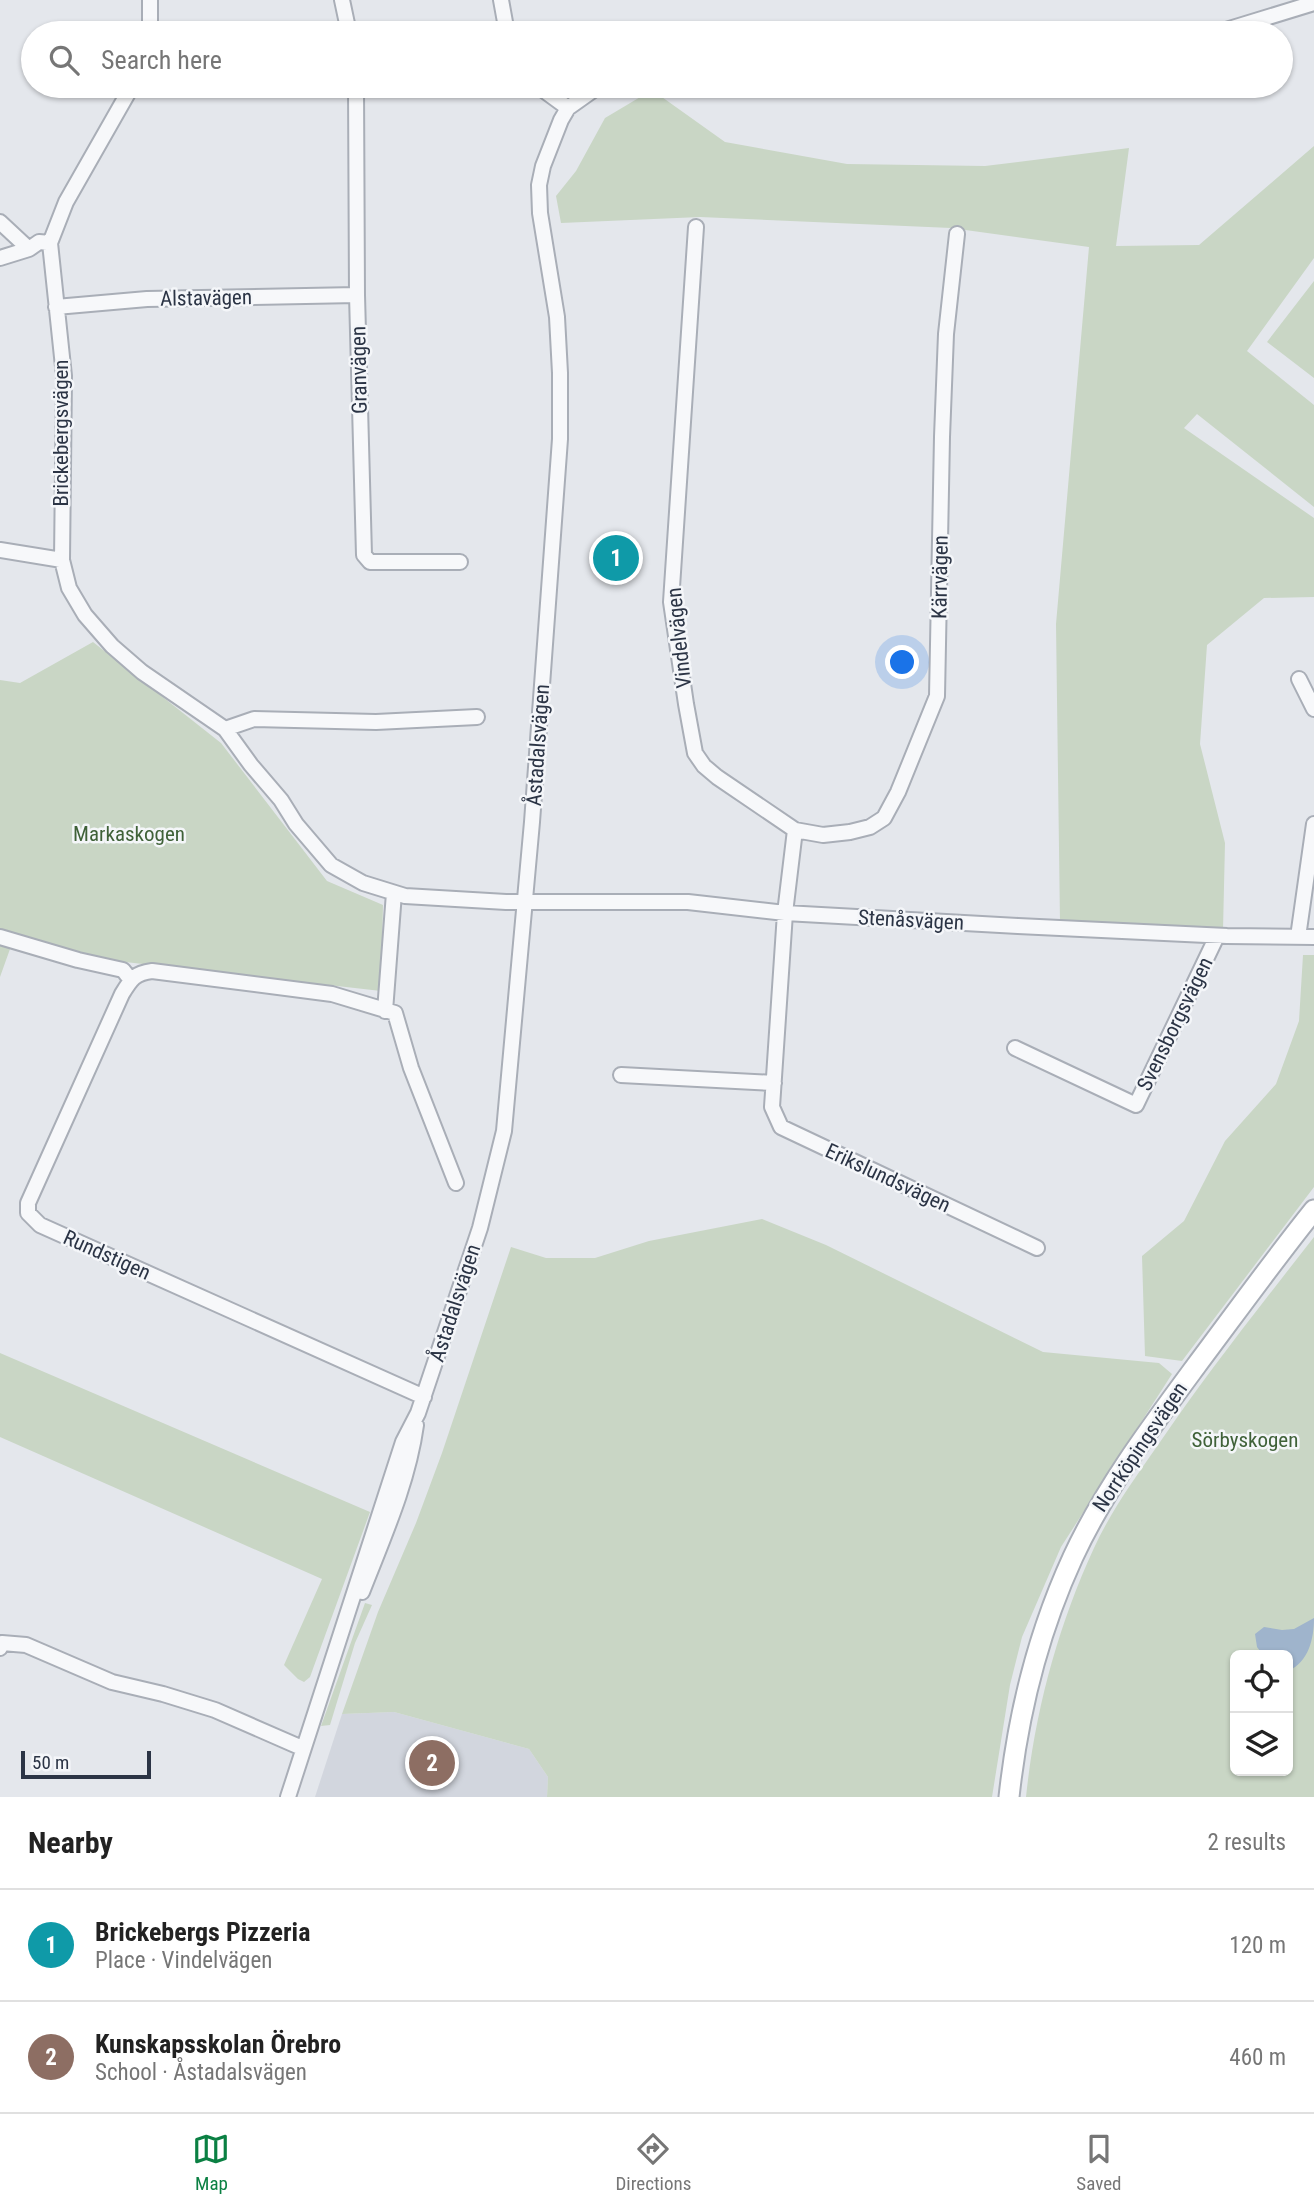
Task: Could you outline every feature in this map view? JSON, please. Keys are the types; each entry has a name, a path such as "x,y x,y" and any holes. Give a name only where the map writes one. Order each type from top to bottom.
{"main road":[{"name":"Norrköpingsvägen","path":"1009,1797 1025,1698 1056,1597 1091,1520 1115,1479 1191,1373 1314,1210"}],"street":[{"path":"150,0 150,21"},
{"path":"342,0 346,21"},
{"path":"500,0 504,21"},
{"path":"1255,21 1314,3"},
{"name":"Brickebergsvägen","path":"125,98 66,202 50,243 62,354 65,409 62,560 69,588 85,615 142,673 225,729 281,800 296,824 331,865 363,883 405,896 524,903"},
{"name":"Granvägen","path":"356,98 357,295 364,555 370,562 460,562"},
{"path":"554,98 568,108"},
{"name":"Åstadalsvägen","path":"288,1797 403,1442 424,1397 480,1228 504,1131 532,822 560,439 557,317 540,212 540,185 543,166 552,141 568,108 582,98"},
{"path":"0,222 29,249"},
{"name":"Vindelvägen","path":"696,227 671,603 695,753 717,777 796,830"},
{"name":"Kärrvägen","path":"796,830 822,835 850,832 870,827 884,818 898,792 937,696 946,346 957,233"},
{"path":"0,258 29,249 39,242 50,243"},
{"name":"Alstavägen","path":"56,307 147,299 357,295"},
{"path":"0,550 62,560"},
{"path":"1299,679 1314,709"},
{"path":"225,729 254,719 376,722 477,717"},
{"path":"1298,937 1314,824"},
{"path":"785,913 796,830"},
{"path":"385,1011 394,893"},
{"name":"Stenåsvägen","path":"524,903 688,902 785,913 1217,936 1314,937"},
{"name":"Erikslundsvägen","path":"785,913 772,1107 781,1127 1037,1248"},
{"name":"Svensborgsvägen","path":"1015,1048 1136,1105 1217,936"},
{"path":"0,937 123,970 131,979 138,973 152,971 332,994 395,1013 411,1068 456,1182"},
{"name":"Rundstigen","path":"131,979 99,1042 28,1203 28,1213 32,1220 424,1397"},
{"path":"621,1075 774,1083"},
{"path":"0,1648 2,1643 26,1645 112,1682 215,1710 302,1748"}],"shaded area":[{"path":"394,1712 529,1749 548,1777 547,1797 315,1797 342,1714"}],"green space":[{"path":"639,98 663,98 725,142 847,164 985,166 1129,148 1116,246 1199,245 1314,146 1314,258 1247,351 1314,405 1314,507 1197,414 1184,428 1314,518 1314,597 1264,598 1207,645 1200,744 1225,843 1223,930 1060,923 1056,624 1089,247 951,228 700,217 561,223 556,196 576,171 605,118"},
{"path":"1314,281 1314,378 1267,342"},
{"name":"Markaskogen","path":"93,642 221,743 327,881 383,905 381,991 10,949 0,977 0,680 20,683"},
{"path":"1303,955 1314,955 1314,1187 1182,1361 1145,1356 1142,1256 1184,1221 1225,1141 1276,1084 1299,1021"},
{"path":"762,1219 826,1245 1043,1352 1159,1363 1172,1374 1061,1547 1022,1637 1010,1685 992,1797 547,1797 548,1777 529,1749 394,1712 342,1714 378,1612 442,1453 511,1247 546,1258 595,1258 649,1241"},
{"name":"Sörbyskogen","path":"1314,1237 1314,1797 1026,1797 1035,1733 1059,1638 1101,1534 1124,1495 1234,1340"},
{"path":"0,1353 370,1512 310,1677 304,1682 284,1665 322,1579 0,1437"},
{"path":"365,1603 372,1605 355,1643 330,1725 321,1726"}],"water":[{"path":"1314,1618 1309,1649 1301,1662 1293,1668 1293,1650 1259,1650 1257,1647 1255,1634 1264,1627 1294,1629"}],"place":[{"name":"Brickebergs Pizzeria","path":"616,558"},
{"name":"Kunskapsskolan Örebro","path":"432,1763"}]}
